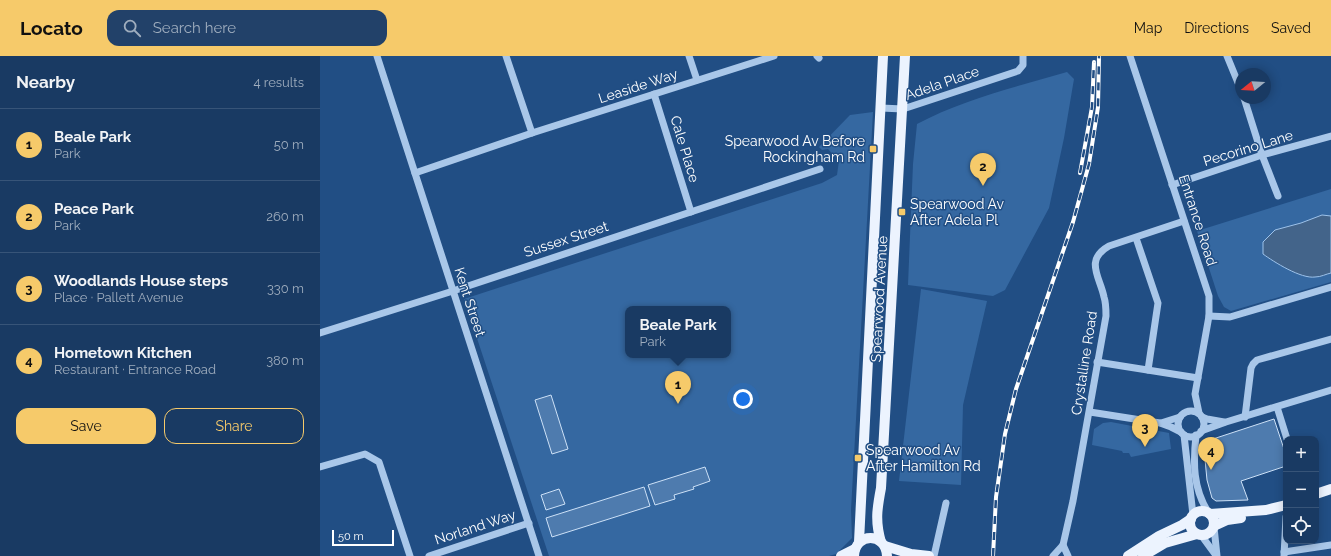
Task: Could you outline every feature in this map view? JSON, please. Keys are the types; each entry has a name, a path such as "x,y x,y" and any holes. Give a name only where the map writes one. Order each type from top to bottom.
{"main road":[{"name":"Spearwood Avenue","path":"856,549 883,56"},
{"name":"Spearwood Avenue","path":"884,548 877,526 876,514 882,488 905,56"},
{"path":"1319,493 1331,489"},
{"path":"1319,500 1331,496"},
{"path":"1128,556 1159,536 1182,525 1198,511 1209,513 1266,510 1283,506"},
{"path":"1143,556 1165,543 1209,533 1214,526 1236,518 1264,516 1283,512"},
{"path":"1209,513 1214,519 1214,526"},
{"path":"1192,517 1190,522 1192,529 1199,535"},
{"path":"842,556 856,549 868,538 877,539 884,548 929,556"},
{"path":"900,556 911,554"}],"street":[{"name":"Kent Street","path":"377,56 539,556"},
{"path":"506,56 532,133"},
{"path":"689,56 697,80"},
{"name":"Leaside Way","path":"416,173 532,133 774,56"},
{"name":"Adela Place","path":"881,108 903,110 1018,71 1024,65 1023,56"},
{"path":"1227,56 1235,75"},
{"name":"Entrance Road","path":"1130,57 1208,292 1210,306 1195,394 1182,415"},
{"name":"Cale Place","path":"654,94 691,212"},
{"path":"1246,104 1262,155 1278,196"},
{"name":"Pecorino Lane","path":"1172,185 1262,155 1331,136"},
{"name":"Sussex Street","path":"320,333 453,291 820,169"},
{"name":"Crystalline Road","path":"1063,545 1090,412 1097,362 1106,316 1104,297 1095,268 1097,255 1105,248 1184,221"},
{"path":"1136,238 1158,303 1148,370"},
{"path":"1208,316 1230,317 1331,287"},
{"path":"1245,417 1251,368 1257,360 1331,339"},
{"path":"1097,362 1198,378"},
{"path":"1090,412 1160,424 1192,436 1226,422 1331,390"},
{"name":"Entrance Road","path":"1195,394 1200,415"},
{"path":"1277,407 1286,436"},
{"path":"1160,424 1191,411 1207,419 1226,422"},
{"path":"1182,415 1178,424 1183,433 1192,517"},
{"path":"1200,415 1204,425 1199,433 1194,463 1199,494 1209,513"},
{"path":"320,468 365,454 379,462 410,556"},
{"path":"934,556 946,503"},
{"name":"Norland Way","path":"429,556 529,523"},
{"path":"1214,526 1217,556"},
{"path":"1199,535 1217,556"},
{"path":"1285,544 1284,554 1331,546"},
{"path":"1053,556 1063,545 1068,556"}],"shaded area":[{"path":"1067,72 1074,79 1064,138 1049,208 1005,290 993,296 908,285 913,164 917,124 953,107 1010,88"},
{"path":"873,112 851,510 852,538 836,554 829,556 549,556 464,299 822,183 837,175 839,161 828,149 822,150 819,147 850,115"},
{"path":"1331,189 1331,282 1231,311 1224,307 1218,296 1197,231"},
{"path":"1322,215 1331,216 1331,273 1317,277 1309,277 1295,273 1263,254 1263,242 1275,230 1301,223"},
{"path":"921,289 987,301 963,405 961,485 899,481"},
{"path":"1111,422 1169,433 1171,449 1131,457 1129,453 1123,453 1122,451 1092,445 1094,429 1103,423"}],"building":[{"path":"551,395 568,449 552,454 535,400"},
{"path":"1274,419 1283,446 1283,467 1241,481 1248,500 1216,501 1212,498 1207,480 1204,449 1213,439"},
{"path":"705,467 710,481 693,487 694,489 674,495 675,499 655,505 648,485"},
{"path":"644,487 650,506 552,537 546,518"},
{"path":"559,489 565,504 546,510 541,495"}],"railway":[{"path":"993,556 996,497 1005,434 1016,389 1073,222 1089,164 1098,107 1099,56"},
{"path":"1080,173 1092,107 1094,62"}],"place":[{"name":"Spearwood Av Before Rockingham Rd","path":"873,149"},
{"name":"Peace Park","path":"983,186"},
{"name":"Spearwood Av After Adela Pl","path":"902,212"},
{"name":"Beale Park","path":"678,404"},
{"name":"Woodlands House steps","path":"1145,447"},
{"name":"Spearwood Av After Hamilton Rd","path":"858,458"},
{"name":"Hometown Kitchen","path":"1211,470"}]}
